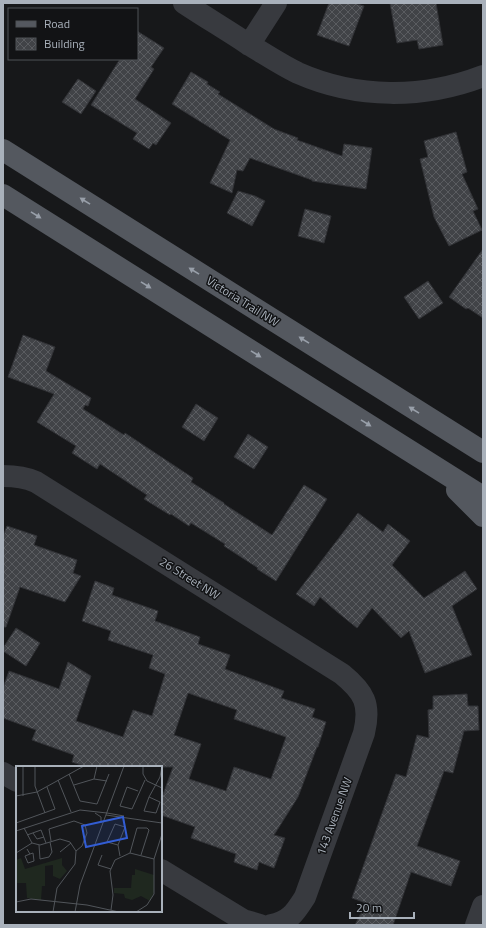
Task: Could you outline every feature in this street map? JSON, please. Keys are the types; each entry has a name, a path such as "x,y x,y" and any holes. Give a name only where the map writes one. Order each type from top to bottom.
{"main road":[{"name":"Victoria Trail NW","path":"3,150 483,452"},
{"path":"3,195 483,497"},
{"path":"447,430 483,441"},
{"path":"429,462 483,516"}],"street":[{"path":"184,3 279,64 306,76 346,89 371,93 423,91 447,87 483,76"},
{"path":"249,45 276,3"},
{"name":"26 Street NW","path":"3,476 26,478 36,482 342,674 354,684 365,700"},
{"name":"143 Avenue NW","path":"271,924 290,917 305,897 364,733 367,722 365,700"},
{"path":"3,773 16,780"},
{"path":"162,871 243,920 271,924"},
{"path":"476,925 483,906"}],"building":[{"path":"329,3 354,3 364,6 349,46 317,35"},
{"path":"390,3 436,3 443,45 419,49 417,40 397,43"},
{"path":"138,32 164,48 151,67 154,69 135,99 171,123 156,145 153,143 149,149 133,139 137,133 91,105 119,60 138,60"},
{"path":"191,72 208,82 207,84 220,92 218,94 274,129 298,138 297,140 342,156 344,144 372,148 366,189 312,181 250,158 243,171 237,170 232,193 210,183 230,140 172,104"},
{"path":"78,79 96,91 81,114 62,102"},
{"path":"456,132 467,172 462,174 478,209 473,211 482,230 449,246 434,217 420,159 428,157 424,141"},
{"path":"238,191 255,196 265,201 252,226 227,213"},
{"path":"305,209 331,216 324,243 298,236"},
{"path":"483,249 483,318 468,308 466,309 449,297"},
{"path":"428,281 443,303 419,319 404,297"},
{"path":"23,335 55,347 46,371 91,398 88,406 85,405 83,409 124,435 125,433 193,478 191,482 272,535 304,485 327,499 276,581 224,546 225,544 191,523 189,526 144,499 147,495 100,464 97,469 72,453 76,446 37,422 54,394 8,377"},
{"path":"196,404 218,418 204,441 182,427"},
{"path":"248,434 268,447 254,469 234,457"},
{"path":"358,513 383,532 388,524 410,541 392,565 424,598 465,571 477,589 452,606 472,655 425,673 409,631 401,638 372,608 357,628 320,597 314,606 296,594"},
{"path":"7,526 37,536 34,545 77,560 73,573 81,576 65,602 20,587 6,627 3,627 3,536"},
{"path":"95,581 114,588 112,595 158,611 155,621 200,637 198,644 230,655 225,669 284,691 281,698 315,709 312,717 326,722 318,747 298,797 274,835 285,838 274,868 259,862 257,870 234,862 236,854 191,838 195,827 162,815 162,797 173,767 84,766 72,762 74,755 32,740 36,730 3,718 3,688 9,671 59,689 68,662 91,676 76,721 123,737 133,710 152,716 165,674 149,668 153,655 108,640 111,631 82,621","holes":["188,693 237,710 234,719 286,737 271,779 234,767 226,791 189,779 201,744 174,735"]},
{"path":"16,628 40,643 26,666 3,651 3,648"},
{"path":"467,694 468,706 478,706 479,730 464,731 453,773 444,771 417,846 460,861 451,886 411,872 393,925 355,925 366,903 352,898 396,774 406,777 417,735 429,738 428,710 433,709 433,696"}]}
